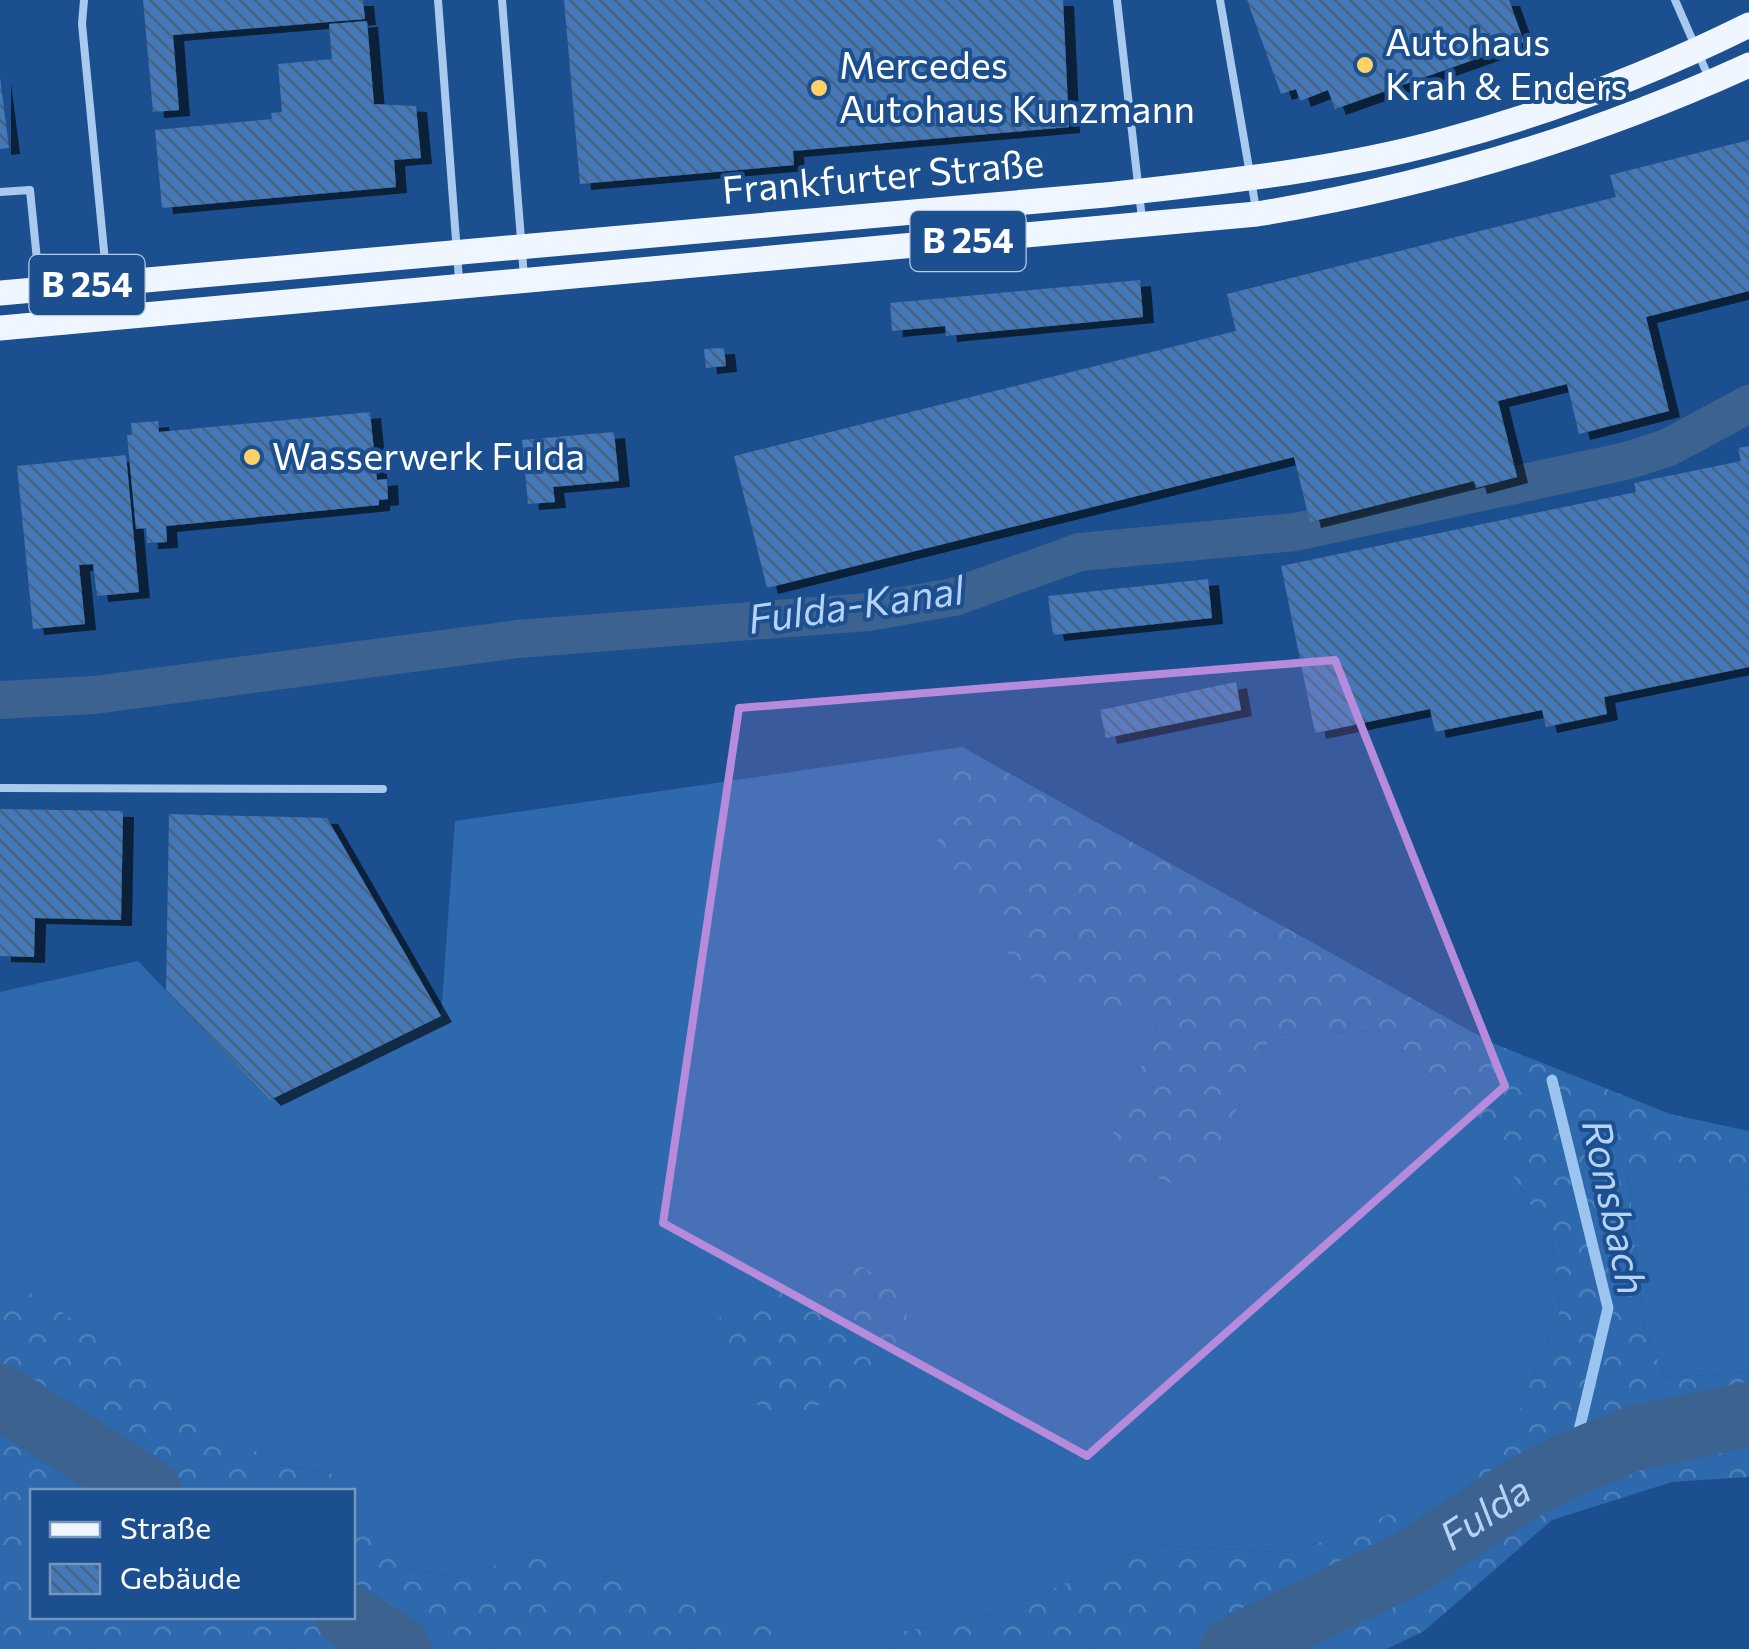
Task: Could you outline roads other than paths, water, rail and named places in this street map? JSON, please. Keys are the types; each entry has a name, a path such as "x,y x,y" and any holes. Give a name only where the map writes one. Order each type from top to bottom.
{"main road":[{"name":"Frankfurter Straße","path":"0,294 1252,178 1441,142 1573,102 1749,25"},
{"name":"Frankfurter Straße","path":"0,328 1257,214 1450,175 1605,126 1749,65"}],"lane":[{"path":"84,0 82,24 110,318"},
{"path":"438,0 459,287"},
{"path":"502,0 524,281"},
{"path":"1116,0 1143,227"},
{"path":"1220,0 1257,214"},
{"path":"1675,0 1711,82"},
{"path":"0,192 30,190 43,324"},
{"path":"0,788 384,790"}],"waterway":[{"name":"Fulda-Kanal","path":"0,700 94,695 518,639 868,612 954,597 1080,552 1295,532 1626,461 1667,448 1749,404"},
{"name":"Ronsbach","path":"1552,1080 1608,1308 1571,1464"},
{"name":"Fulda","path":"0,1396 145,1489"},
{"name":"Fulda","path":"1232,1649 1408,1564 1525,1487 1571,1464 1634,1438 1749,1414"},
{"name":"Fulda","path":"353,1619 399,1649"},
{"path":"1286,1624 1288,1649"}],"place":[{"name":"Autohaus Krah & Enders","path":"1365,65"},
{"name":"Mercedes Autohaus Kunzmann","path":"819,88"},
{"name":"Wasserwerk Fulda","path":"252,457"}]}
